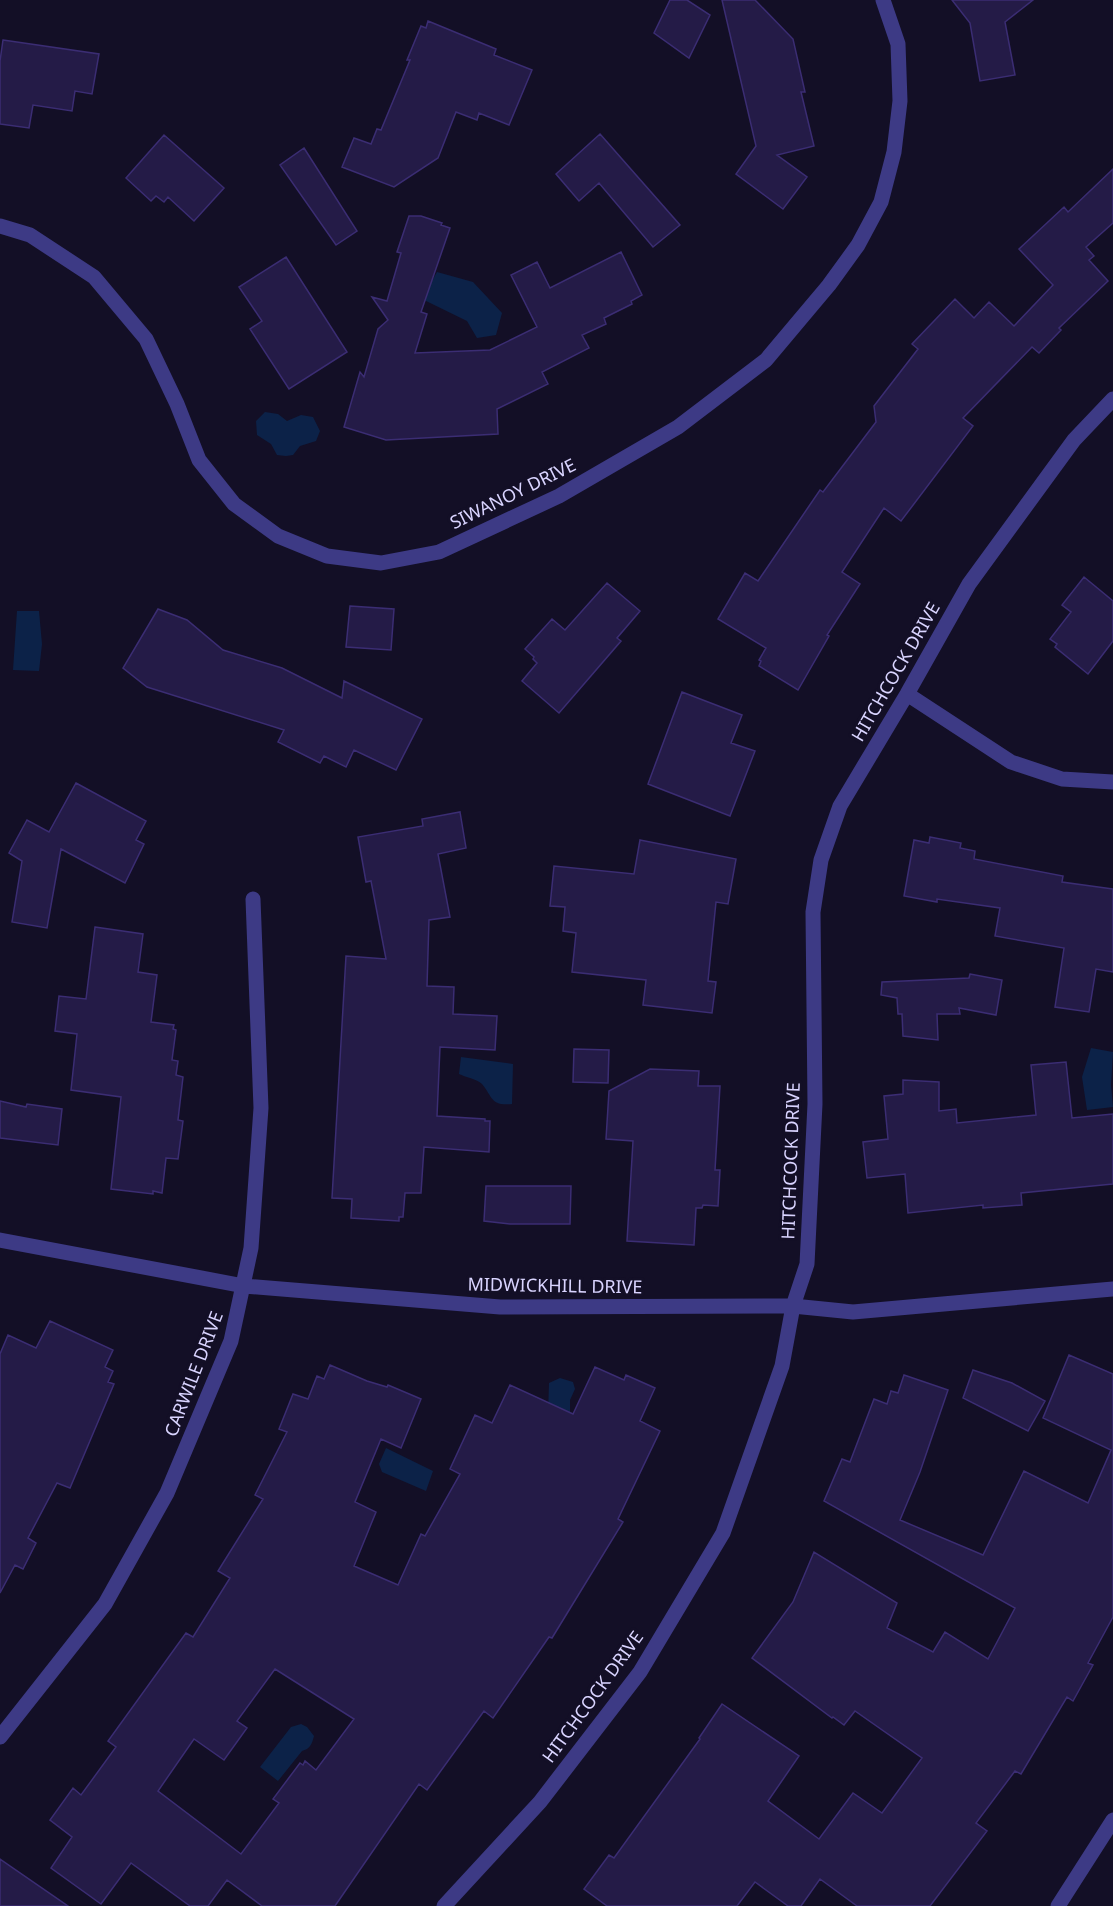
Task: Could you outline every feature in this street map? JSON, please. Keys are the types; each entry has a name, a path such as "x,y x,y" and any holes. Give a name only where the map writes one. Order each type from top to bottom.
{"street":[{"name":"SIWANOY DRIVE","path":"0,226 30,235 94,277 146,339 177,404 199,460 234,504 278,536 327,556 381,563 439,552 559,496 678,427 766,360 829,285 858,246 881,202 894,152 900,101 898,44 883,0"},
{"name":"HITCHCOCK DRIVE","path":"444,1906 540,1802 640,1672 723,1533 782,1366 794,1306 807,1264 815,1104 813,912 821,860 840,806 969,585 1074,440 1113,399"},
{"path":"907,694 1011,762 1062,779 1113,782"},
{"name":"CARWILE DRIVE","path":"0,1737 105,1604 167,1493 231,1341 244,1286 254,1227 261,1108 253,899"},
{"name":"MIDWICKHILL DRIVE","path":"0,1240 244,1286 500,1307 794,1306 853,1312 1113,1289"},
{"path":"1058,1906 1113,1820"}],"water":[{"path":"437,272 473,282 502,313 496,335 477,338 467,321 422,299"},
{"path":"265,412 278,414 287,421 301,415 313,417 320,431 316,441 300,446 293,455 277,455 271,444 257,435 256,421"},
{"path":"17,611 39,611 42,644 39,671 13,670"},
{"path":"1091,1048 1113,1052 1111,1085 1113,1107 1087,1110 1082,1077"},
{"path":"461,1057 513,1064 512,1104 496,1102 480,1082 459,1074"},
{"path":"560,1378 573,1382 575,1389 570,1400 570,1418 548,1415 549,1383"},
{"path":"386,1448 433,1471 426,1491 382,1472 379,1464"},
{"path":"301,1724 307,1727 314,1736 312,1741 278,1781 260,1767 291,1727"}],"building":[{"path":"670,0 687,0 710,15 689,58 654,33"},
{"path":"722,0 755,0 793,39 805,92 801,92 814,146 777,155 807,177 783,209 736,174 756,146"},
{"path":"952,0 1033,0 1005,22 1015,75 980,81 970,23"},
{"path":"428,21 496,49 494,55 532,70 509,125 479,113 477,120 456,112 438,158 394,187 342,167 354,138 371,144 377,129 381,130 410,60 407,60 421,26 426,28"},
{"path":"3,40 99,54 92,94 75,91 72,111 33,105 29,128 0,124 0,61"},
{"path":"600,134 680,225 653,247 599,183 579,201 556,174"},
{"path":"164,135 224,188 194,221 168,197 164,202 156,196 151,201 126,178"},
{"path":"304,148 357,231 336,245 280,165"},
{"path":"1113,169 1113,223 1086,247 1094,256 1089,260 1108,281 1059,328 1061,330 1039,353 1032,347 963,418 973,426 901,521 884,508 842,572 860,584 827,635 829,636 798,690 759,666 761,661 759,660 766,648 718,619 745,573 758,581 820,490 823,492 876,422 874,406 918,349 912,344 955,299 974,318 989,302 1014,326 1053,285 1019,249 1064,207 1068,212"},
{"path":"409,216 421,216 450,228 421,312 427,314 415,353 490,350 537,327 511,275 537,262 550,288 621,252 642,295 631,301 632,304 604,318 606,324 582,335 589,348 542,372 548,384 497,409 498,434 386,440 344,427 360,372 364,377 378,329 388,320 372,297 387,301 401,253 397,252"},
{"path":"286,257 347,352 289,389 250,329 262,321 239,287"},
{"path":"1084,577 1113,601 1113,641 1088,674 1055,647 1057,644 1050,639 1071,612 1062,605"},
{"path":"607,583 640,611 617,638 621,641 559,713 522,681 537,663 525,649 552,619 565,630"},
{"path":"350,606 394,609 391,650 346,647"},
{"path":"158,609 187,620 223,650 282,668 342,698 344,681 422,719 396,770 354,750 346,767 324,756 320,763 278,742 284,730 147,687 123,668"},
{"path":"682,692 742,715 731,743 755,751 730,816 648,784"},
{"path":"76,783 146,821 136,840 144,844 125,883 61,849 47,928 12,922 22,861 9,853 27,820 49,832"},
{"path":"460,812 466,848 438,854 450,917 429,920 427,986 454,987 453,1014 497,1016 495,1050 440,1047 437,1116 490,1121 489,1152 424,1147 421,1193 405,1193 403,1217 399,1217 399,1221 351,1218 352,1199 332,1198 346,956 386,959 371,881 366,882 358,837 423,826 422,819"},
{"path":"930,837 961,843 960,848 975,851 974,859 1063,876 1062,882 1113,889 1113,972 1096,969 1089,1012 1055,1007 1064,948 995,936 1000,908 937,899 937,902 904,896 914,840 929,843"},
{"path":"640,840 736,859 728,904 716,902 708,981 716,982 712,1013 643,1005 646,980 572,972 576,933 563,931 565,907 550,906 554,866 634,874"},
{"path":"95,927 143,934 138,972 157,975 151,1022 174,1025 173,1029 176,1030 172,1060 178,1061 176,1075 183,1077 178,1120 183,1121 178,1159 166,1158 162,1193 111,1189 121,1097 71,1090 77,1034 55,1031 59,996 86,999"},
{"path":"970,974 1002,980 996,1015 959,1008 960,1014 937,1014 938,1040 903,1036 902,1014 898,1014 897,998 881,995 882,982 969,978"},
{"path":"574,1049 609,1050 608,1083 573,1082"},
{"path":"1066,1062 1072,1118 1113,1114 1113,1184 1021,1193 1022,1205 983,1208 983,1205 908,1213 905,1174 867,1178 863,1142 888,1139 884,1096 903,1094 903,1080 939,1082 939,1111 956,1109 957,1123 1036,1115 1031,1065"},
{"path":"650,1069 699,1071 698,1086 720,1086 715,1170 720,1170 718,1206 703,1205 702,1208 696,1208 694,1245 627,1241 633,1141 606,1139 609,1091"},
{"path":"0,1101 26,1107 27,1104 62,1109 58,1145 0,1138"},
{"path":"486,1186 571,1186 570,1224 510,1224 484,1221"},
{"path":"50,1321 113,1350 105,1367 113,1371 108,1382 114,1384 70,1488 57,1483 28,1538 36,1543 23,1569 15,1565 0,1593 0,1354 8,1335 36,1348"},
{"path":"1069,1355 1113,1374 1113,1617 1088,1663 1093,1665 1073,1701 1067,1697 1021,1774 1015,1771 976,1823 987,1831 930,1906 857,1906 820,1879 801,1906 788,1906 755,1882 737,1906 607,1906 584,1889 609,1855 614,1858 700,1739 722,1704 799,1756 768,1801 819,1839 853,1793 882,1813 922,1758 855,1711 844,1725 832,1718 752,1658 793,1602 814,1552 897,1603 887,1628 933,1652 945,1632 988,1659 1015,1608 824,1501 842,1459 850,1462 874,1399 887,1404 891,1391 898,1393 904,1375 948,1390 920,1472 900,1520 983,1555 1024,1471 1088,1503 1111,1450 1043,1418"},
{"path":"330,1365 367,1381 387,1387 388,1385 421,1399 401,1448 381,1439 355,1502 376,1512 354,1566 398,1585 421,1534 425,1536 460,1474 450,1469 475,1415 492,1423 510,1385 573,1414 595,1367 624,1380 626,1375 655,1388 640,1421 660,1431 618,1519 623,1522 552,1638 549,1637 493,1718 484,1711 427,1790 419,1784 335,1906 262,1906 227,1880 208,1906 190,1906 131,1863 101,1904 51,1868 72,1837 50,1820 73,1788 81,1795 116,1747 108,1741 186,1633 193,1637 230,1578 218,1571 263,1499 255,1495 287,1432 279,1429 293,1394 308,1399 317,1376 324,1379","holes":["275,1669 354,1719 316,1770 305,1761 303,1765 300,1763 273,1799 279,1803 241,1854 158,1791 194,1739 224,1760 247,1728 237,1721"]},
{"path":"973,1370 1012,1383 1045,1401 1028,1431 963,1398"},
{"path":"0,1859 68,1906 0,1906"}]}
